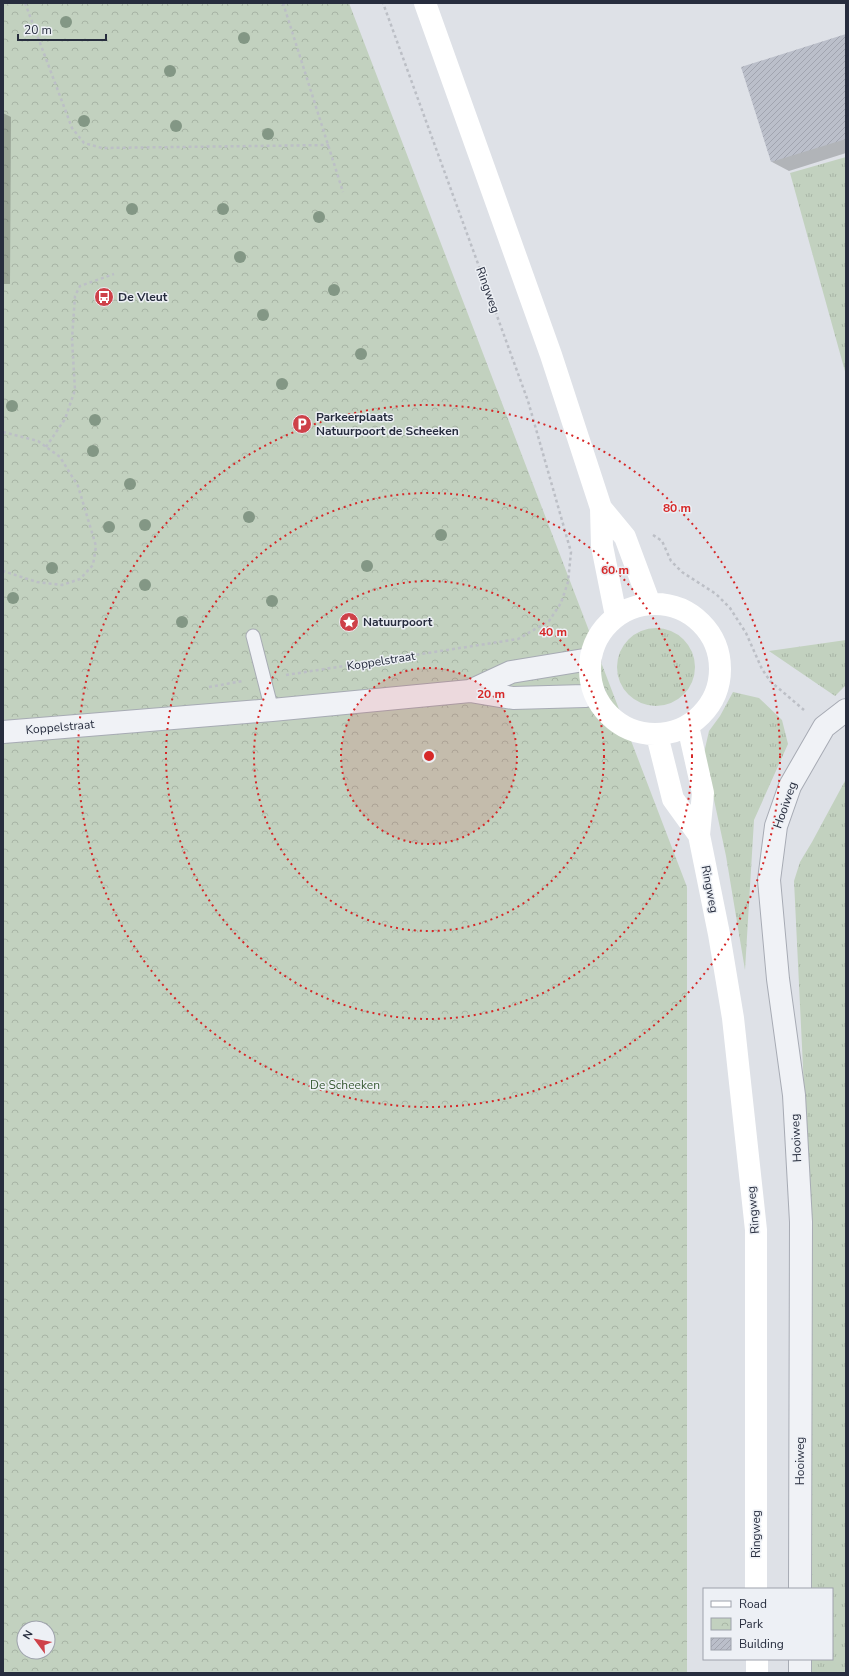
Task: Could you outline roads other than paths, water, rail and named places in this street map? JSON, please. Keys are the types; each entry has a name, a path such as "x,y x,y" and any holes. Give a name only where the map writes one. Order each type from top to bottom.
{"main road":[{"path":"425,3 551,355 601,508 602,546 616,616"},
{"path":"601,508 625,537 650,604"},
{"path":"650,604 670,605 688,612 704,624 714,640 720,659 720,679 714,698 704,714 688,726 673,733 657,735 641,734 625,728 608,715 601,707 594,694 590,676 590,659 596,642 605,626 616,616 634,607 650,604"},
{"name":"Ringweg","path":"688,726 703,793 699,835 719,934 733,1018 756,1230 756,1588"},
{"name":"Ringweg","path":"657,735 673,799 699,835"},
{"path":"757,1660 757,1673"}],"street":[{"name":"Koppelstraat","path":"470,691 510,672 590,659"},
{"name":"Koppelstraat","path":"3,732 272,710 470,691 513,698 585,696 594,694"},
{"name":"Hooiweg","path":"800,1588 801,1222 794,1095 778,979 769,880 776,826 790,786 824,727 846,710"},
{"path":"800,1660 800,1673"}],"lane":[{"path":"253,636 272,710"}],"place":[{"name":"De Vleut","path":"104,297"},
{"name":"Parkeerplaats Natuurpoort de Scheeken","path":"302,424"},
{"name":"Natuurpoort","path":"349,622"}],"park label":[{"name":"De Scheeken","path":"345,1085"}]}
